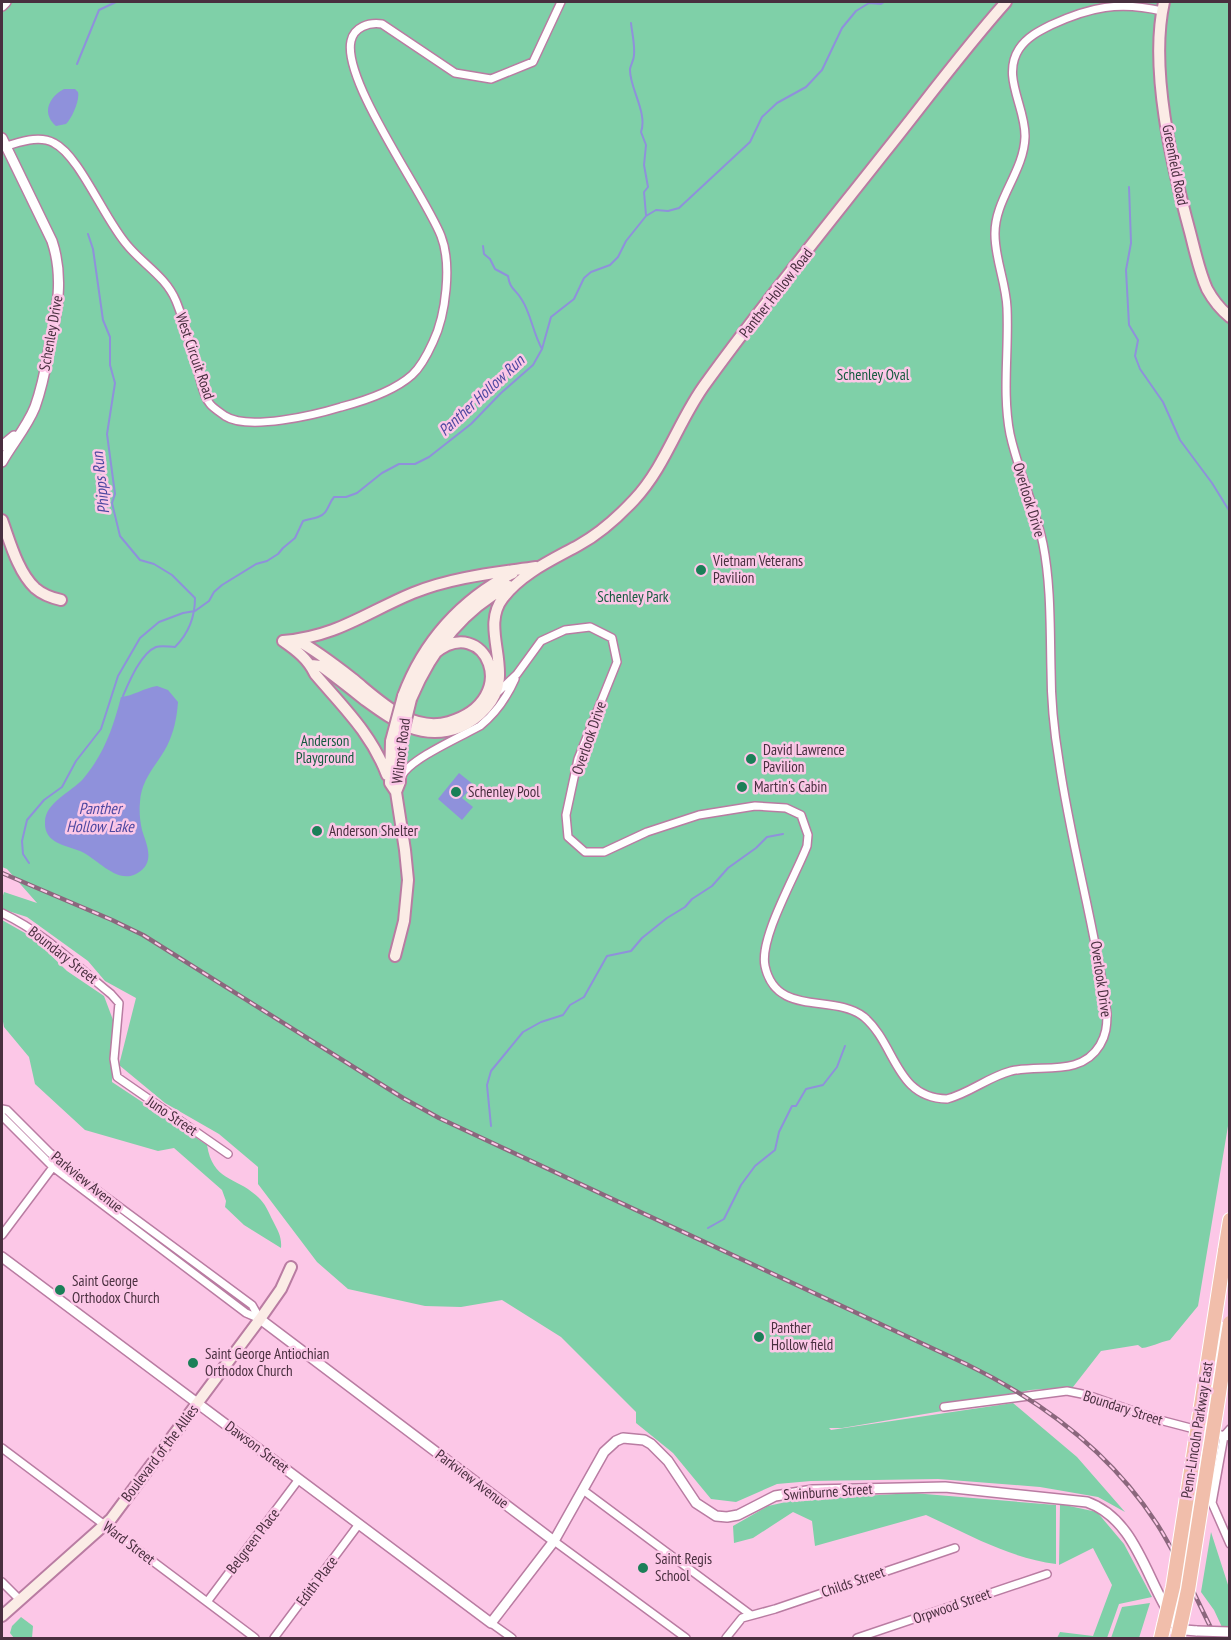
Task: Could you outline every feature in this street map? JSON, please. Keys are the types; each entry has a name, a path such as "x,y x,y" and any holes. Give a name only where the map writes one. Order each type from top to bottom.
{"highway":[{"name":"Penn-Lincoln Parkway East","path":"1161,1638 1173,1587 1230,1220"},
{"name":"Penn-Lincoln Parkway East","path":"1178,1637 1188,1590 1230,1323"}],"main road":[{"name":"Panther Hollow Road","path":"522,574 582,543 635,499 656,471 704,385 867,175 1006,2"},
{"name":"Greenfield Road","path":"1163,6 1160,33 1161,82 1179,190 1203,279 1213,298 1230,318"},
{"path":"2,520 10,544 35,588 45,596 61,600"},
{"path":"395,786 364,730 315,674 311,665 283,641 330,633 414,593 441,584 522,574"},
{"path":"311,665 321,666 396,722 416,731 427,733 450,730 468,723 485,710 497,693 500,678 495,632 497,608 502,598 522,574"},
{"name":"Wilmot Road","path":"407,697 434,654 468,615 522,574"},
{"name":"Wilmot Road","path":"395,956 405,921 408,880 395,786 395,743 412,674 425,651 449,620 480,592 522,574"},
{"path":"311,665 330,633"},
{"path":"297,640 318,653 398,714 415,722 432,724 451,722 477,706 488,691 492,675 488,658 481,651 465,643 442,647 434,654"},
{"name":"Boulevard of the Allies","path":"2,1616 105,1525 260,1319 281,1289 291,1268"}],"street":[{"path":"2,6 6,2"},
{"name":"West Circuit Road","path":"4,142 34,139 53,142 69,155 112,226 127,245 168,285 182,315 209,404 227,417 248,422 302,418 360,402 394,387 413,375 427,355 437,334 444,307 446,259 442,237 367,99 351,53 354,34 371,22 381,24 455,73 491,80 533,62 561,2"},
{"name":"Overlook Drive","path":"395,786 404,772 416,761 480,726 488,719 541,641 566,630 590,627 612,638 617,662 578,759 566,815 568,837 585,852 604,852 648,832 699,815 755,806 786,808 801,815 808,835 807,846 768,937 764,958 768,975 776,987 792,999 809,1004 850,1009 862,1016 872,1025 902,1076 911,1085 930,1097 947,1100 1008,1072 1068,1067 1079,1064 1095,1053 1107,1025 1100,965 1069,817 1056,736 1043,544 1009,429 1006,396 1007,305 995,239 995,222 1016,172 1025,139 1024,122 1012,72 1016,56 1024,43 1039,31 1081,12 1129,6 1163,6"},
{"name":"Schenley Drive","path":"2,462 34,408 44,375 59,297 59,271 52,241 4,142"},
{"name":"Schenley Drive","path":"2,446 23,428"},
{"name":"Overlook Drive","path":"497,693 517,674"},
{"name":"Boundary Street","path":"2,913 31,928 53,944 111,993 119,1003 114,1059 117,1077"},
{"name":"Juno Street","path":"117,1077 228,1154"},
{"name":"Parkview Avenue","path":"2,1110 7,1110 50,1153 87,1183 252,1305 260,1319"},
{"name":"Parkview Avenue","path":"2,1116 53,1167 246,1313 260,1319 686,1638"},
{"path":"2,1235 53,1167"},
{"name":"Dawson Street","path":"2,1257 512,1638"},
{"name":"Boundary Street","path":"944,1407 1067,1391 1087,1395 1156,1419 1227,1437"},
{"path":"1230,1429 1212,1503 1230,1544"},
{"name":"Swinburne Street","path":"491,1623 554,1541 609,1446 622,1438 630,1437 651,1444 668,1461 696,1503 716,1516 738,1515 775,1496 813,1490 945,1487 1087,1502 1106,1510 1123,1530 1176,1624 1185,1630 1230,1632"},
{"name":"Ward Street","path":"2,1449 255,1638"},
{"name":"Belgreen Place","path":"207,1602 299,1479"},
{"path":"583,1490 751,1616"},
{"name":"Edith Place","path":"274,1638 359,1524"},
{"name":"Childs Street","path":"726,1638 742,1618 955,1548"},
{"name":"Orpwood Street","path":"857,1638 1047,1574"},
{"path":"2,1582 20,1600"}],"green space":[{"name":"Schenley Park","path":"2,2 1229,2 1230,1114 1198,1306 1170,1340 1142,1348 1138,1345 1101,1351 1073,1387 1030,1390 948,1410 842,1428 829,1428 831,1430 1013,1403 1077,1457 1125,1512 1098,1497 1040,1487 938,1479 811,1481 777,1484 736,1502 711,1499 673,1453 636,1423 636,1412 561,1337 502,1300 461,1307 425,1306 348,1289 317,1262 258,1184 258,1167 219,1134 165,1103 119,1065 136,998 105,981 88,961 27,917 2,909 4,892 37,903 7,869 2,867"},
{"path":"2,920 32,937 67,971 104,996 113,1020 112,1082 207,1145 214,1166 226,1177 250,1190 263,1202 279,1234 281,1248 244,1225 225,1207 226,1201 222,1190 174,1148 158,1151 85,1130 35,1084 29,1057 4,1027"},
{"path":"913,1493 1056,1505 1056,1564 1005,1551 926,1515 815,1546 812,1521 793,1512 753,1538 734,1543 733,1526 768,1506 795,1500"},
{"path":"1060,1504 1097,1512 1124,1544 1152,1597 1119,1604 1107,1638 1057,1638 1060,1632 1093,1636 1112,1585 1093,1548 1059,1565"},
{"path":"1211,1532 1229,1588 1229,1638 1201,1592"},
{"path":"1150,1603 1139,1638 1111,1638 1122,1607"},
{"path":"21,1617 33,1626 32,1638 14,1638 10,1633 12,1626"}],"water":[{"path":"64,89 75,89 78,92 78,100 66,124 56,126 49,116 49,106 54,96"},
{"name":"Panther Hollow Lake","path":"157,686 168,690 178,702 176,719 167,746 146,779 141,794 140,820 148,848 146,865 136,874 121,876 86,854 52,839 46,829 46,815 54,803 83,779 97,760 111,730 121,697"},
{"name":"Schenley Pool","path":"459,773 474,785 462,798 473,807 462,820 438,799"}],"waterway":[{"path":"77,64 99,10 116,2"},
{"name":"Panther Hollow Run","path":"29,863 23,854 22,841 27,820 44,800 62,787 76,761 101,729 118,676 140,638 159,622 195,611 209,601 222,585 256,564 267,561 278,554 295,538 303,521 324,514 334,497 346,497 357,493 382,473 399,464 415,464 429,457 471,424 533,365 542,349 551,317 574,299 584,278 591,272 610,265 646,216 656,210 668,211 679,208 750,142 762,117 777,103 806,87 822,70 842,28 856,11 869,3 884,2"},
{"path":"631,23 634,59 630,76 640,108 641,132 646,145 644,165 648,187 644,192 646,215"},
{"path":"1129,187 1131,243 1126,270 1129,325 1138,340 1135,356 1140,369 1163,402 1180,440 1230,512"},
{"name":"Phipps Run","path":"88,234 93,249 103,320 110,337 110,365 115,383 107,434 115,494 112,503 120,536 140,560 154,564 172,575 195,598 192,619 184,636 175,647 156,647 145,655 123,696"},
{"path":"483,246 484,254 490,259 495,269 508,276 512,287 520,296 542,349"},
{"path":"491,1126 487,1085 491,1071 523,1032 541,1022 563,1015 570,1005 584,997 607,956 631,951 642,938 712,886 728,868 767,837 783,834"},
{"path":"708,1228 724,1219 741,1185 755,1166 775,1150 779,1132 792,1106 796,1106 806,1089 823,1085 837,1067 845,1046"}],"railway":[{"path":"2,873 143,935 403,1098 439,1118 966,1364 1021,1394 1096,1451 1138,1498 1157,1524 1173,1552 1216,1638"}],"place":[{"name":"Vietnam Veterans Pavilion","path":"701,570"},
{"name":"David Lawrence Pavilion","path":"751,759"},
{"name":"Martin's Cabin","path":"742,787"},
{"name":"Schenley Pool","path":"456,792"},
{"name":"Anderson Shelter","path":"317,831"},
{"name":"Saint George Orthodox Church","path":"60,1290"},
{"name":"Panther Hollow field","path":"759,1337"},
{"name":"Saint George Antiochian Orthodox Church","path":"193,1363"},
{"name":"Saint Regis School","path":"643,1568"}],"park label":[{"name":"Schenley Oval","path":"873,375"},
{"name":"Anderson Playground","path":"325,750"}]}
